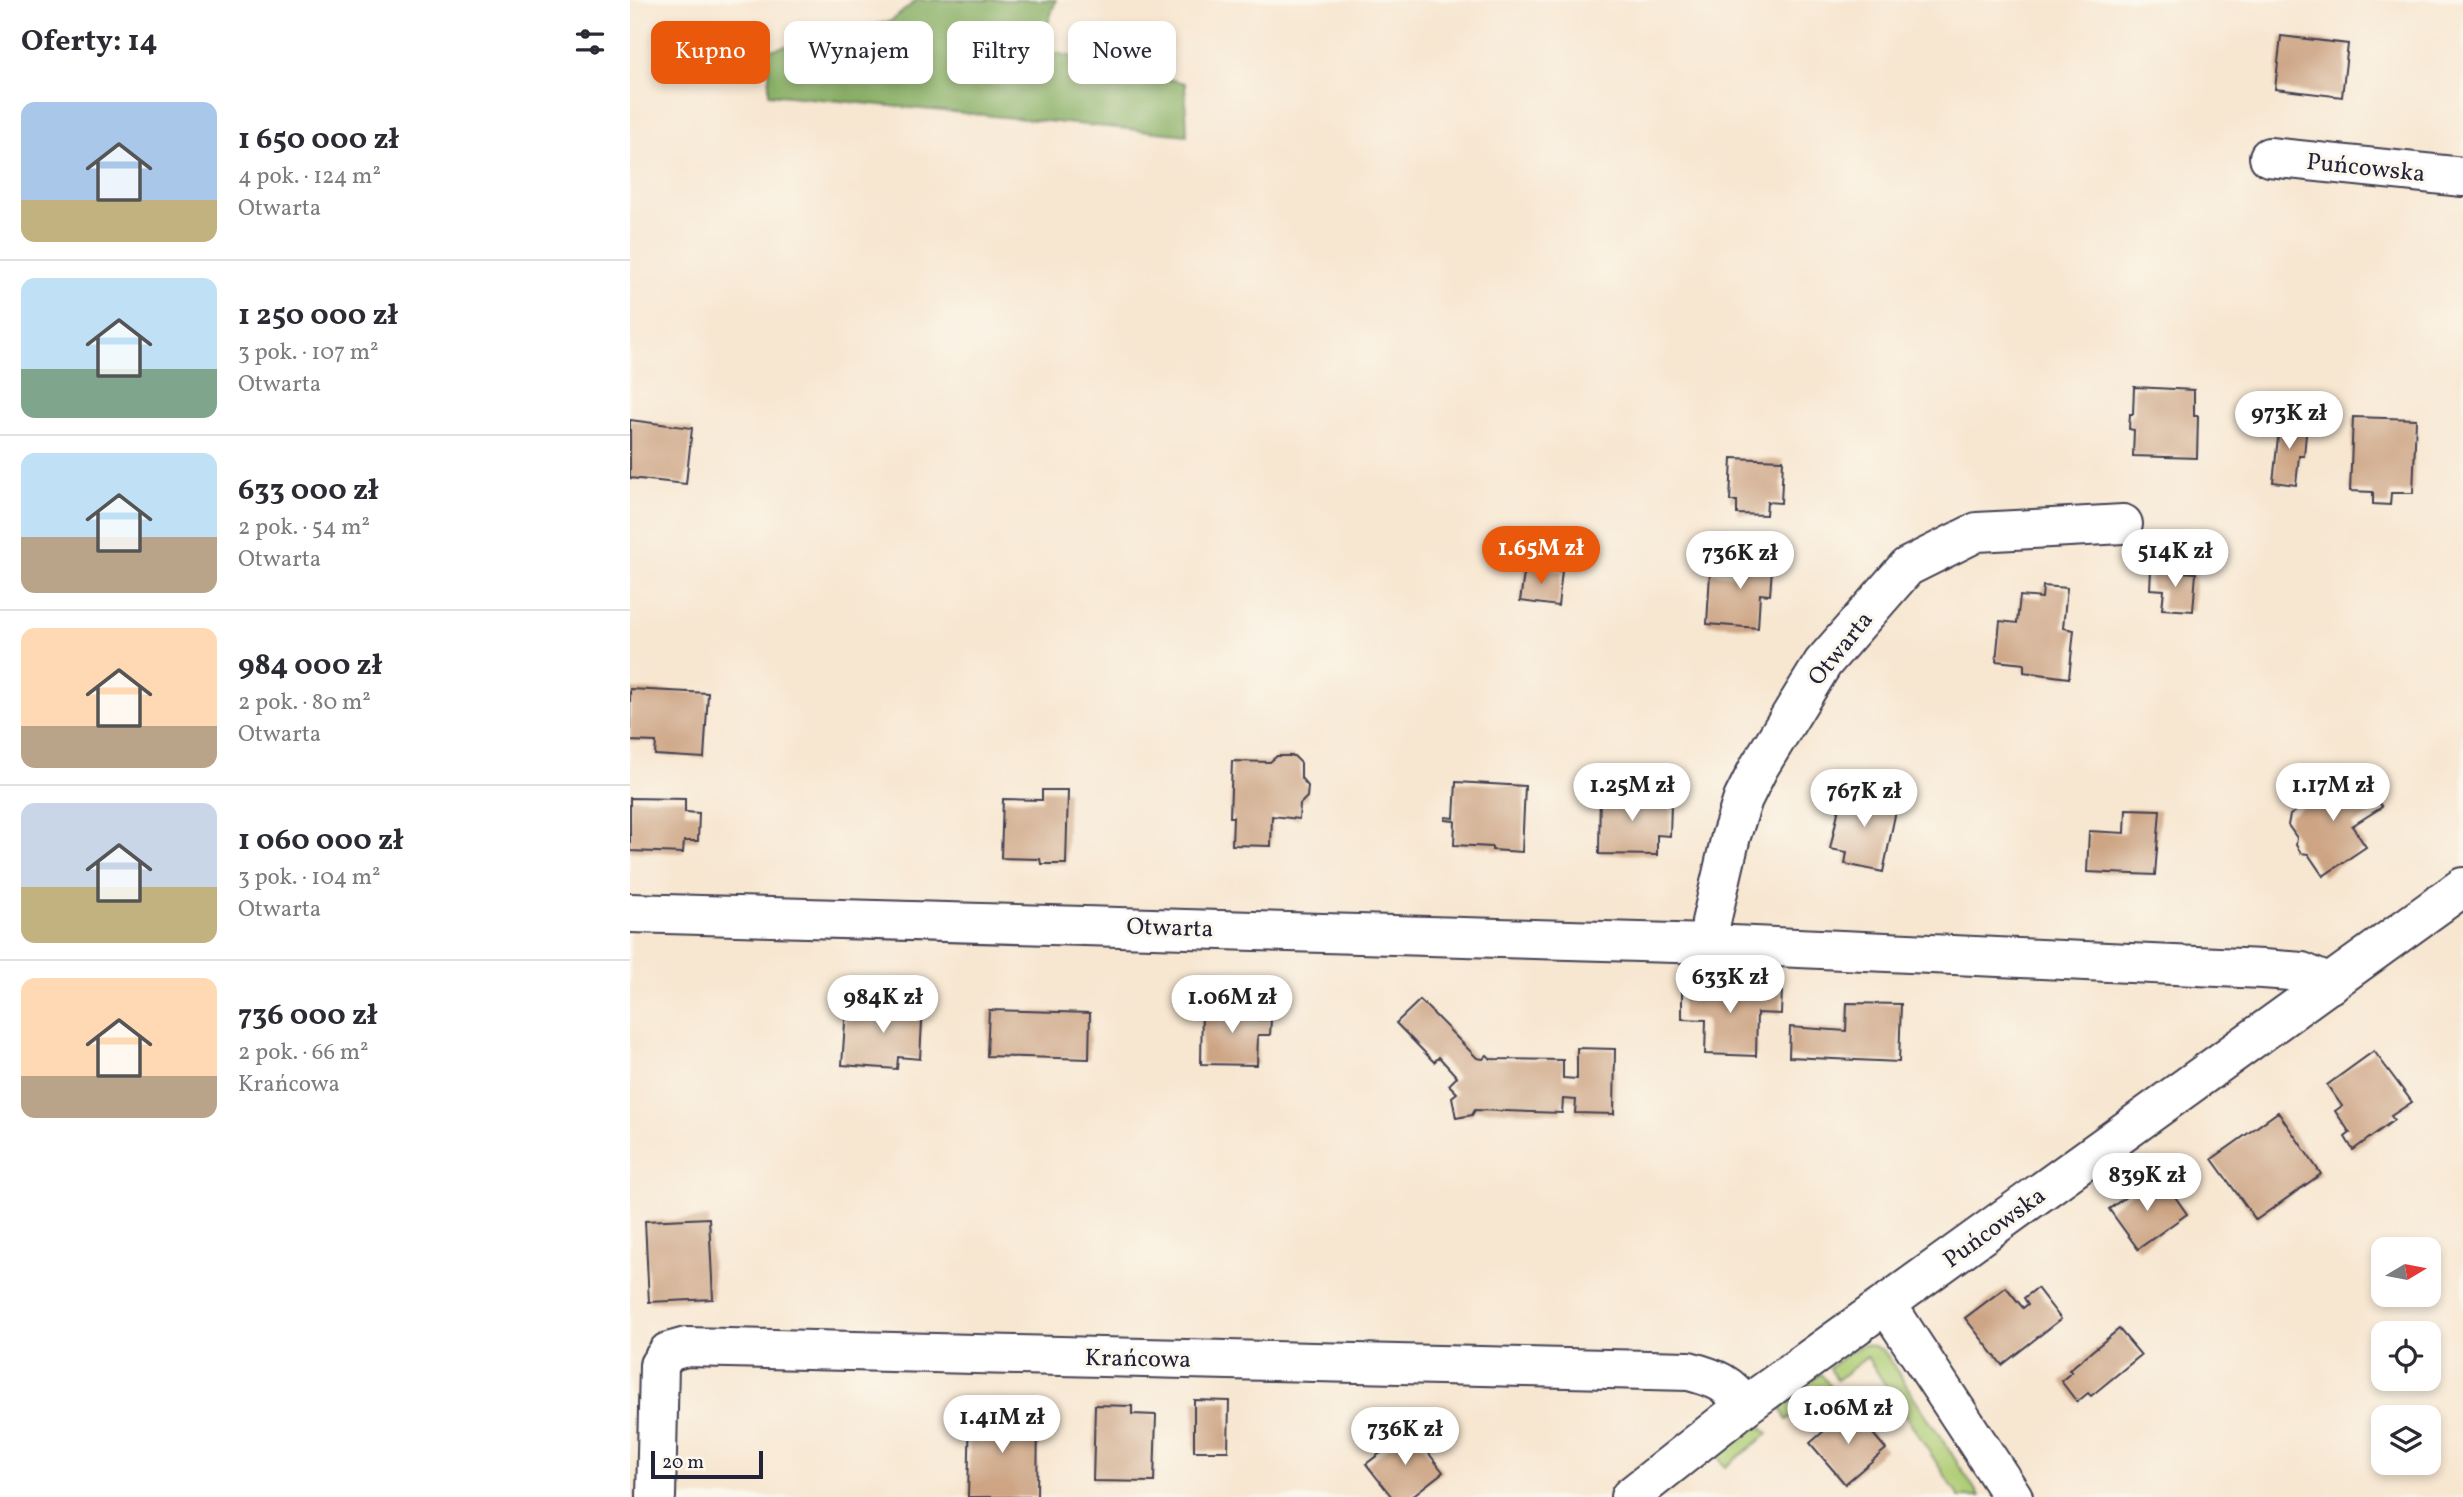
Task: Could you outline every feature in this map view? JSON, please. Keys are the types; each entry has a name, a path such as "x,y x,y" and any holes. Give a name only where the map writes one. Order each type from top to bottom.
{"street":[{"name":"Puńcowska","path":"2269,157 2463,177"},
{"name":"Otwarta","path":"1710,944 1711,922 1731,836 1743,799 1759,767 1823,663 1907,567 1977,532 2123,524"},
{"name":"Puńcowska","path":"1630,1497 1745,1406 2463,887"},
{"name":"Otwarta","path":"630,913 1710,944 2263,969 2302,972 2330,984"},
{"path":"1887,1305 2013,1497"},
{"name":"Krańcowa","path":"656,1497 659,1366 668,1352 686,1347 1689,1371 1725,1384 1745,1406"}],"green space":[{"path":"917,0 1056,0 1049,21 947,21 947,84 1054,84 1054,52 1068,56 1068,84 1176,84 1176,81 1185,83 1187,135 769,94 770,50 784,46 784,84 933,84 933,21 891,21"},
{"path":"1863,1345 1883,1350 1980,1497 1959,1497 1867,1357 1837,1380 1829,1368"},
{"path":"1821,1374 1830,1386 1787,1420 1778,1405"},
{"path":"1756,1422 1768,1434 1725,1467 1716,1454"}],"building":[{"path":"2281,36 2348,44 2342,97 2275,89"},
{"path":"2134,387 2194,390 2194,416 2198,416 2197,458 2133,456 2134,430 2129,429 2130,414 2133,414"},
{"path":"2353,417 2416,419 2413,493 2391,493 2390,505 2373,504 2373,492 2350,491"},
{"path":"630,420 692,428 686,484 630,478"},
{"path":"2280,420 2307,423 2304,456 2299,456 2296,485 2273,482"},
{"path":"1732,458 1783,460 1781,503 1767,502 1766,515 1737,514 1737,501 1730,501"},
{"path":"1734,553 1773,555 1770,595 1760,594 1758,628 1707,624 1710,573 1733,575"},
{"path":"1525,567 1562,571 1558,606 1520,601"},
{"path":"2151,570 2196,573 2193,611 2162,609 2164,590 2150,589"},
{"path":"2043,586 2067,588 2063,628 2074,630 2069,678 2024,672 2024,664 1996,661 2000,621 2017,623 2020,596 2042,598"},
{"path":"630,689 708,693 704,758 655,755 656,742 630,741"},
{"path":"1277,756 1294,756 1301,763 1301,778 1308,786 1307,797 1300,804 1299,819 1272,816 1271,846 1232,845 1232,761 1270,762"},
{"path":"2359,773 2382,807 2352,826 2366,847 2323,876 2308,854 2301,853 2296,845 2297,838 2288,825 2290,815 2308,803 2312,792 2324,784 2330,793"},
{"path":"1456,782 1525,786 1522,852 1454,845 1455,821 1445,820 1445,817 1454,818"},
{"path":"1843,789 1898,801 1883,872 1845,864 1847,852 1830,849"},
{"path":"1042,790 1068,790 1066,864 1041,864 1040,859 1001,858 1003,799 1042,800"},
{"path":"1600,792 1658,793 1658,804 1671,804 1670,836 1657,835 1657,855 1599,854"},
{"path":"630,798 685,799 685,812 699,813 698,841 684,841 683,853 630,851"},
{"path":"2126,809 2160,810 2155,875 2087,872 2089,831 2125,833"},
{"path":"1682,985 1782,989 1781,1014 1757,1013 1756,1056 1705,1054 1706,1020 1682,1019"},
{"path":"902,1000 923,1002 920,1059 898,1057 897,1069 842,1065 846,1009 864,1010 865,1002 901,1007"},
{"path":"1420,1000 1477,1058 1483,1059 1487,1055 1491,1059 1563,1060 1563,1078 1577,1079 1577,1048 1615,1049 1614,1114 1575,1113 1576,1100 1563,1099 1562,1113 1475,1110 1472,1115 1456,1118 1452,1097 1457,1093 1449,1085 1457,1077 1439,1057 1434,1062 1396,1023"},
{"path":"1229,1003 1258,1003 1258,1020 1271,1020 1270,1035 1258,1035 1257,1065 1201,1064 1202,1009 1229,1010"},
{"path":"1847,1003 1901,1004 1899,1062 1789,1057 1790,1027 1846,1031"},
{"path":"989,1010 1090,1013 1089,1059 987,1056"},
{"path":"2374,1051 2412,1102 2391,1116 2394,1120 2353,1150 2345,1137 2350,1133 2335,1111 2342,1106 2327,1085"},
{"path":"2278,1112 2321,1174 2256,1220 2212,1159"},
{"path":"2151,1179 2163,1196 2171,1191 2187,1214 2138,1249 2109,1209"},
{"path":"709,1218 713,1299 649,1302 645,1221"},
{"path":"2006,1287 2023,1308 2028,1304 2024,1298 2037,1288 2061,1319 2002,1365 1965,1318"},
{"path":"2119,1329 2141,1355 2091,1396 2088,1393 2077,1402 2061,1381 2072,1372 2069,1370"},
{"path":"1194,1400 1229,1401 1228,1451 1194,1451"},
{"path":"1095,1405 1132,1406 1132,1414 1156,1415 1154,1482 1093,1481"},
{"path":"1851,1408 1886,1449 1845,1484 1810,1443"},
{"path":"970,1409 1006,1410 1006,1418 1038,1419 1037,1497 968,1497"},
{"path":"1411,1430 1443,1472 1411,1497 1392,1497 1366,1464"}]}
